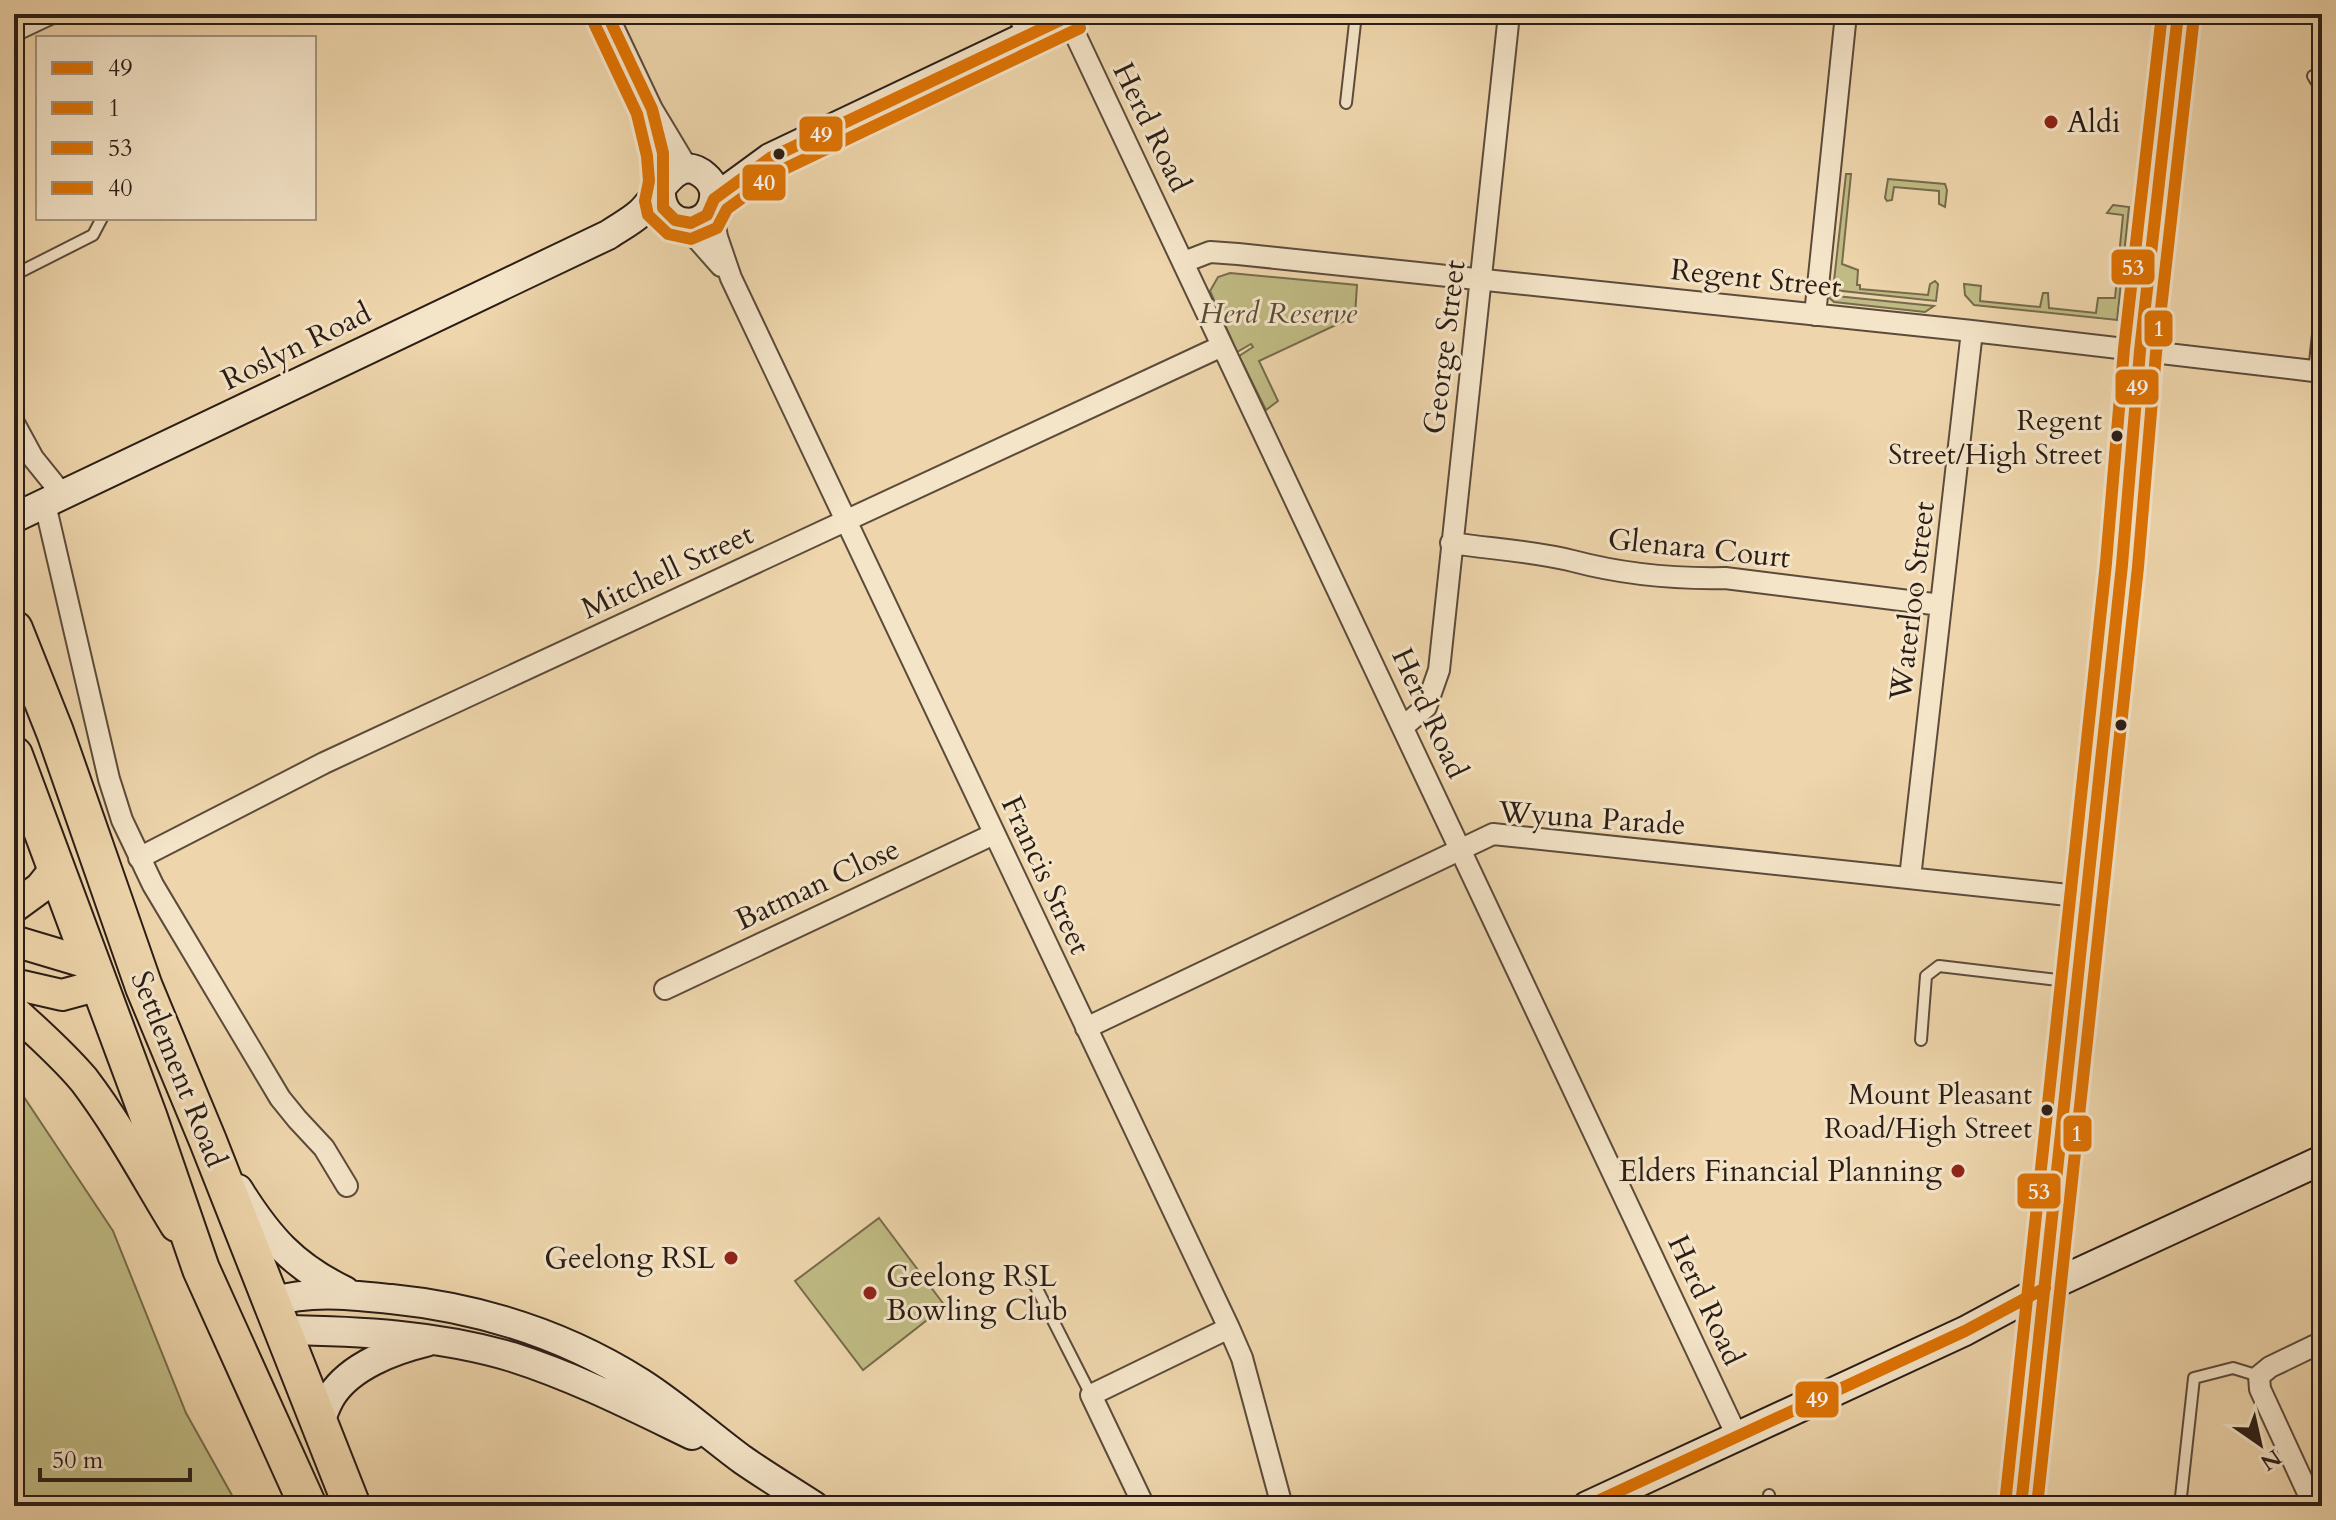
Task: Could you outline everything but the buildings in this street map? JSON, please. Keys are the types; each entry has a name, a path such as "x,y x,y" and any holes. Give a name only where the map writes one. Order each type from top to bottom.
{"highway":[{"name":"Settlement Road","path":"14,629 55,732 139,971 352,1506"},
{"name":"Settlement Road","path":"14,755 149,1118 201,1269 308,1506"},
{"path":"95,974 139,971"},
{"path":"228,1324 276,1316"}],"main road":[{"path":"14,907 40,888 56,868"},
{"path":"14,941 95,974"},
{"path":"14,984 62,995 95,974"},
{"path":"14,1011 72,1067 101,1104 201,1269"}],"street":[{"path":"14,31 50,14"},
{"name":"Francis Street","path":"607,14 652,109 663,153 690,187 717,237 731,278 1229,1328 1242,1358 1282,1506"},
{"name":"George Street","path":"1399,718 1426,707 1439,670 1509,14"},
{"path":"1815,315 1846,14"},
{"path":"2021,1506 2122,565 2140,351 2178,14"},
{"name":"Roslyn Road","path":"14,518 608,235 690,187 770,158 1023,25 1070,15"},
{"name":"Herd Road","path":"1070,15 1222,346 1737,1436"},
{"path":"679,221 663,208 690,187"},
{"name":"Roslyn Road","path":"608,235 679,221 699,221 690,187"},
{"name":"Francis Street","path":"679,221 704,244 731,278"},
{"name":"Regent Street","path":"1184,262 1210,252 1482,278 2318,372"},
{"name":"Waterloo Street","path":"1910,878 1972,331"},
{"name":"Mitchell Street","path":"139,858 324,763 1222,346"},
{"path":"14,423 33,458 54,484 52,501 115,801 139,858 280,1098 324,1148 347,1186"},
{"name":"Glenara Court","path":"1451,543 1573,561 1592,568 1695,579 1725,578 1941,605"},
{"name":"Batman Close","path":"665,989 994,834"},
{"name":"Wyuna Parade","path":"1086,1028 1493,834 2087,897"},
{"path":"208,1141 273,1241 317,1278 355,1296"},
{"path":"1587,1506 1965,1331 2045,1288 2322,1160"},
{"path":"276,1316 299,1295 355,1296 439,1304 512,1322 563,1341 641,1383 744,1460 814,1506"},
{"path":"276,1316 494,1352 600,1391 744,1460"},
{"path":"1144,1506 1091,1395 1229,1328"},
{"path":"318,1425 332,1394 350,1377 379,1358 434,1340"},
{"path":"547,1370 563,1341"},
{"path":"2314,1506 2260,1389 2259,1376 2270,1367 2322,1342"}],"lane":[{"path":"1346,103 1356,14"},
{"path":"2313,76 2322,91"},
{"path":"14,275 93,235 101,220"},
{"path":"2318,372 2322,297"},
{"path":"1921,1040 1926,976 1939,966 2078,983"},
{"path":"1034,1283 1091,1395"},
{"path":"2180,1506 2194,1378 2233,1368 2259,1376"}],"green space":[{"path":"1846,174 1851,174 1842,264 1858,270 1857,285 1860,289 1928,295 1930,284 1935,281 1938,284 1936,301 1833,290"},
{"path":"1888,179 1945,184 1945,207 1939,204 1939,191 1894,187 1892,200 1887,201"},
{"path":"2113,205 2129,207 2117,320 1974,305 1965,295 1964,284 1981,286 1980,301 2040,307 2043,293 2048,293 2049,308 2096,313 2098,298 2115,298 2123,215 2107,213"},
{"name":"Herd Reserve","path":"1230,273 1357,285 1355,316 1259,361 1278,401 1266,410 1239,356 1253,347 1251,344 1237,352 1210,291 1218,277"},
{"path":"1826,295 1934,306 1925,312 1834,302"},
{"path":"14,1082 113,1231 186,1413 238,1506 14,1506"},
{"name":"Geelong RSL Bowling Club","path":"879,1218 945,1306 863,1370 795,1281"}],"transit line":[{"name":"49","path":"607,14 652,109 663,153 663,208 675,220 691,223 707,215 714,199 770,158 1073,14"},
{"name":"53","path":"2005,1504 2106,563 2124,349 2162,14"},
{"name":"49","path":"2021,1506 2122,565 2140,351 2178,14"},
{"name":"1","path":"2037,1506 2138,567 2156,353 2194,16"},
{"name":"40","path":"593,21 637,114 647,156 649,181 645,201 648,215 668,234 691,239 717,228 727,209 778,172 1080,28"},
{"name":"49","path":"1587,1506 1965,1331 2045,1288"}],"place":[{"name":"Aldi","path":"2051,122"},
{"name":"Regent Street/High Street","path":"2117,436"},
{"name":"Mount Pleasant Road/High Street","path":"2047,1110"},
{"name":"Elders Financial Planning","path":"1958,1171"},
{"name":"Geelong RSL","path":"731,1258"},
{"name":"Geelong RSL Bowling Club","path":"870,1293"}]}
